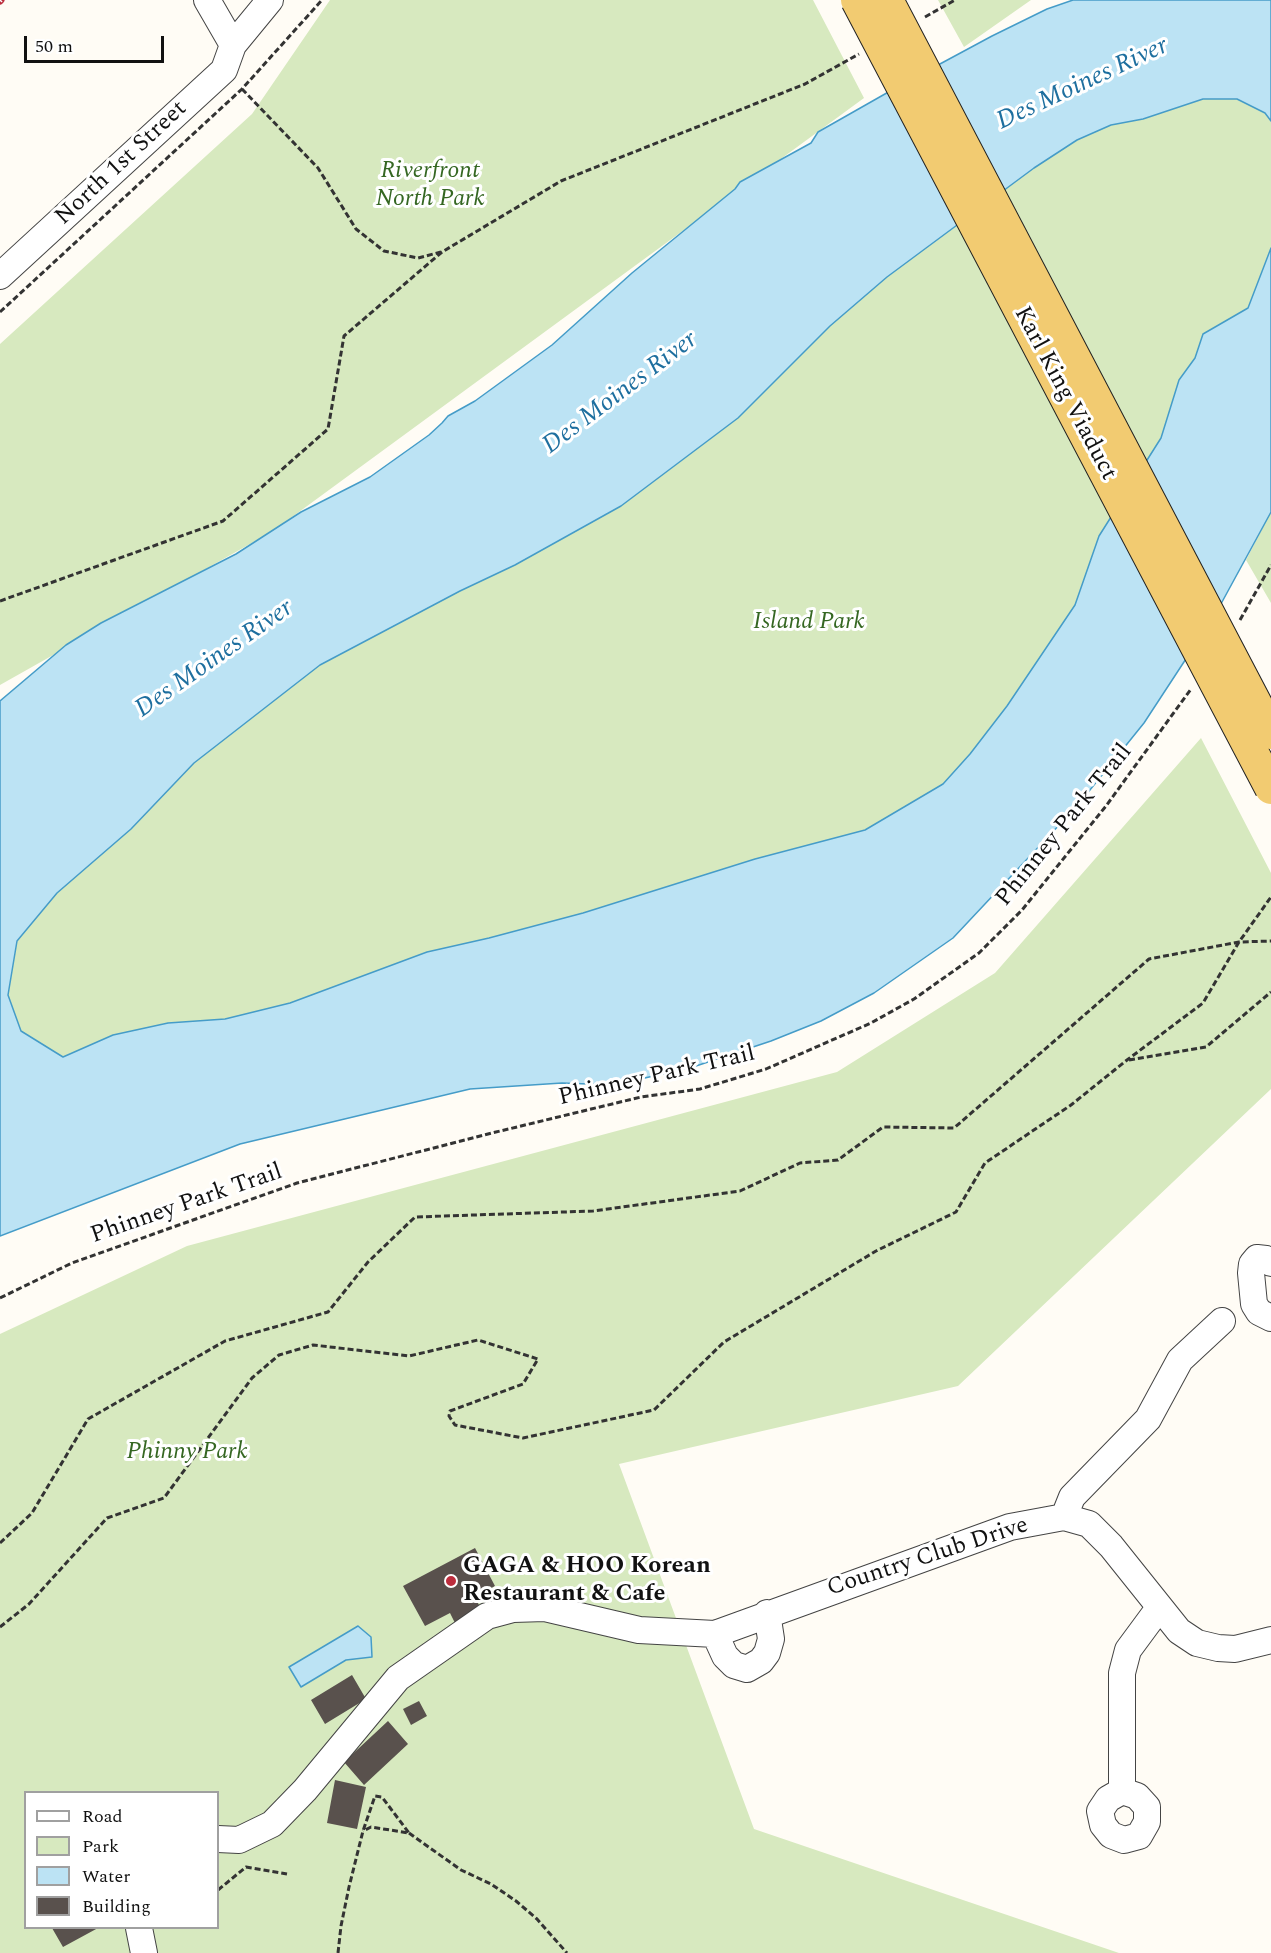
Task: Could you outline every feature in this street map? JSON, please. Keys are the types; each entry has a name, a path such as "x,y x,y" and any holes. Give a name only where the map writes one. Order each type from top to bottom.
{"main road":[{"name":"Karl King Viaduct","path":"857,0 1271,788"},
{"name":"Karl King Viaduct","path":"887,0 1271,733"}],"street":[{"path":"207,0 233,45"},
{"name":"North 1st Street","path":"0,276 224,70 233,45 270,0"},
{"path":"1271,1263 1266,1259 1257,1258 1252,1264 1251,1273 1254,1304 1259,1312 1271,1318"},
{"path":"1222,1321 1180,1360 1148,1419 1072,1497 1064,1516 1089,1524 1111,1546 1179,1631 1197,1642 1208,1646 1235,1649 1271,1640"},
{"name":"Country Club Drive","path":"714,1634 766,1613 1010,1527 1064,1516"},
{"path":"219,1839 239,1840 272,1824 305,1790 398,1678 487,1616 513,1609 545,1608 639,1630 714,1634 725,1656 734,1665 747,1669 761,1661 767,1653 771,1639 766,1613"},
{"path":"1122,1791 1122,1673 1128,1650 1159,1608"},
{"path":"140,1929 144,1953"}],"path":[{"path":"0,312 242,89 322,0"},
{"path":"925,17 955,0"},
{"path":"0,601 223,521 328,429 344,336 442,252 561,182 805,84 865,50"},
{"path":"242,89 318,168 356,229 384,251 418,258 442,252"},
{"path":"1236,626 1271,565"},
{"name":"Phinney Park Trail","path":"0,1298 72,1263 297,1183 492,1132 641,1097 699,1089 766,1069 871,1023 914,999 979,953 1022,910 1106,806 1196,682"},
{"path":"0,1627 29,1604 107,1518 164,1498 252,1377 279,1355 313,1345 409,1356 478,1340 538,1359 523,1384 450,1411 449,1416 455,1425 523,1438 654,1410 724,1342 876,1251 956,1212 985,1163 1071,1105 1203,1003 1239,942 1271,897"},
{"path":"0,1543 32,1513 88,1419 225,1341 328,1312 369,1262 415,1217 593,1211 740,1191 800,1163 838,1160 883,1127 954,1128 1149,959 1239,942 1271,941"},
{"path":"1127,1060 1206,1047 1271,992"},
{"path":"338,1953 343,1916 363,1831 375,1796 382,1797 409,1833 443,1858 516,1901 537,1919 567,1953"},
{"path":"363,1831 371,1827 409,1833"},
{"path":"219,1889 246,1867 287,1874"}],"green space":[{"name":"Riverfront North Park","path":"330,0 813,0 864,98 273,531 0,685 0,344 252,114"},
{"path":"938,0 1031,0 964,47"},
{"name":"Island Park","path":"1203,99 1237,99 1265,113 1271,121 1271,248 1248,308 1203,334 1195,358 1179,380 1161,438 1099,536 1075,605 1007,706 970,754 943,784 865,830 755,859 583,913 427,952 290,1003 225,1019 168,1023 113,1035 63,1057 21,1031 8,995 17,941 57,893 131,829 194,763 320,665 460,591 515,565 621,506 738,418 830,326 887,277 1034,168 1077,140 1111,125 1143,119"},
{"path":"1271,512 1271,603 1246,560"},
{"name":"Phinny Park","path":"1201,738 1271,873 1271,1089 958,1386 619,1464 754,1829 1119,1953 0,1953 0,1334 187,1246 837,1072 995,973"}],"water":[{"name":"Des Moines River","path":"1073,0 1271,0 1271,121 1265,113 1237,99 1203,99 1143,119 1111,125 1077,140 1034,168 887,277 830,326 738,418 621,506 515,565 460,591 320,665 194,763 131,829 57,893 17,941 8,995 21,1031 63,1057 113,1035 168,1023 225,1019 290,1003 427,952 583,913 755,859 865,830 943,784 970,754 1007,706 1075,605 1099,536 1161,438 1179,380 1195,358 1203,334 1248,308 1271,248 1271,512 1216,613 1144,723 1077,806 953,938 874,993 821,1021 771,1041 696,1066 615,1085 562,1083 470,1089 240,1144 0,1236 0,701 66,645 101,623 236,554 301,512 370,477 429,435 448,416 475,401 552,345 632,273 735,189 740,182 811,143 818,132 899,86 992,36 1047,9"},
{"path":"358,1626 371,1637 372,1657 346,1660 301,1687 289,1667"}],"building":[{"path":"475,1548 495,1586 475,1597 481,1609 455,1623 450,1613 425,1626 403,1586"},
{"path":"352,1675 366,1699 325,1724 311,1700"},
{"path":"419,1701 427,1716 411,1725 403,1709"},
{"path":"388,1721 408,1744 364,1785 344,1762"},
{"path":"335,1780 366,1787 357,1829 327,1823"},
{"path":"53,1929 96,1929 63,1947"}],"place":[{"name":"GAGA & HOO Korean Restaurant & Cafe","path":"451,1581"}]}
